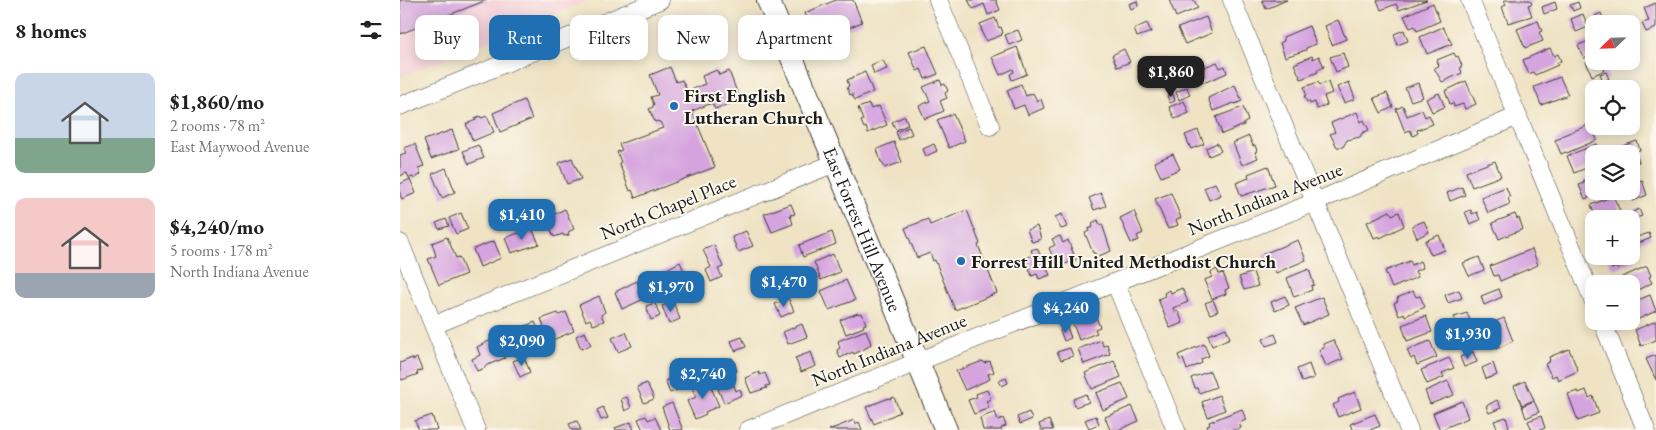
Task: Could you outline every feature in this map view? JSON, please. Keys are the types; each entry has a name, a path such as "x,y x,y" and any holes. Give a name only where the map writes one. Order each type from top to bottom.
{"main road":[{"name":"East Forrest Hill Avenue","path":"768,0 946,430"}],"street":[{"path":"400,106 660,0"},
{"path":"938,0 990,126"},
{"path":"1232,0 1409,430"},
{"path":"1470,0 1585,280"},
{"name":"North Indiana Avenue","path":"748,430 918,360 1315,202 1518,116"},
{"name":"North Chapel Place","path":"434,325 835,163"},
{"path":"400,243 476,430"},
{"path":"1115,282 1176,430"},
{"path":"1606,330 1646,430"}],"shaded area":[{"path":"400,0 589,0 552,15 489,15 489,41 479,45 479,15 415,15 415,60 442,60 400,77"}],"building":[{"path":"400,0 487,0 449,15 415,15 415,28 400,34"},
{"path":"836,0 853,0 862,22 850,27 850,15 806,15 805,13"},
{"path":"968,0 996,0 1000,10 988,15 984,4 973,9"},
{"path":"1169,0 1194,0 1198,8 1176,17"},
{"path":"1262,0 1287,0 1266,9"},
{"path":"1377,0 1427,0 1399,10 1396,4 1381,10"},
{"path":"1504,0 1530,0 1532,4 1528,5 1532,16 1508,23 1502,7 1506,5"},
{"path":"1137,1 1138,6 1131,9 1129,4"},
{"path":"1555,2 1557,9 1544,14 1542,7"},
{"path":"1578,2 1580,8 1573,11 1570,5"},
{"path":"1433,3 1440,21 1417,31 1415,26 1410,28 1404,16"},
{"path":"1656,3 1656,28 1646,32 1642,23 1649,21 1644,8"},
{"path":"1583,14 1585,28 1576,32 1571,19"},
{"path":"1206,17 1212,33 1185,44 1178,28"},
{"path":"995,18 1003,33 986,41 980,24"},
{"path":"1338,20 1346,39 1332,45 1325,26"},
{"path":"1538,21 1542,31 1539,32 1543,41 1525,48 1517,29"},
{"path":"1147,23 1151,32 1137,37 1134,29"},
{"path":"1309,26 1316,44 1306,48 1306,50 1285,57 1280,43 1284,41 1283,37"},
{"path":"1443,27 1452,44 1427,54 1420,37"},
{"path":"1018,30 1022,40 1009,45 1005,35"},
{"path":"1404,30 1408,41 1397,45 1394,34"},
{"path":"1585,42 1585,58 1584,58 1578,45"},
{"path":"926,46 938,74 925,79 921,69 917,71 909,52"},
{"path":"1017,47 1027,74 1012,80 1010,74 1014,72 1013,69 1000,75 992,57"},
{"path":"1550,48 1554,56 1558,54 1561,61 1557,63 1558,65 1535,75 1533,72 1529,74 1523,60"},
{"path":"1124,49 1130,62 1117,67 1112,55"},
{"path":"1343,53 1348,67 1336,72 1330,57"},
{"path":"1454,53 1456,57 1458,56 1462,66 1460,67 1462,73 1442,82 1434,68 1439,66 1437,60"},
{"path":"1312,56 1313,59 1319,56 1324,67 1317,70 1318,72 1301,79 1294,64"},
{"path":"1162,57 1169,72 1163,75 1165,79 1151,85 1147,74 1151,72 1147,63"},
{"path":"883,60 887,69 874,74 871,65"},
{"path":"1217,62 1220,68 1225,66 1227,73 1202,82 1197,70"},
{"path":"670,67 676,82 682,80 687,91 705,84 702,76 717,70 719,75 729,71 740,100 715,109 712,103 692,111 715,167 635,198 632,190 630,191 619,163 621,162 617,152 622,150 619,144 663,128 660,122 655,122 649,109 654,105 651,97 658,95 650,75"},
{"path":"1589,70 1605,70 1592,76"},
{"path":"865,72 873,92 855,100 852,94 850,95 847,80"},
{"path":"1606,72 1609,79 1603,80 1600,74"},
{"path":"1560,77 1568,95 1541,105 1534,87"},
{"path":"940,80 942,85 945,84 948,91 945,93 947,98 940,101 944,111 925,119 919,106 930,101 923,87"},
{"path":"1466,81 1476,104 1465,109 1463,104 1454,107 1453,103 1450,104 1445,91"},
{"path":"1318,82 1320,85 1328,82 1332,93 1324,96 1327,105 1317,109 1315,102 1310,104 1309,101 1307,102 1304,96 1306,95 1304,87"},
{"path":"1349,82 1355,99 1344,103 1337,87"},
{"path":"1418,83 1423,97 1411,101 1405,88"},
{"path":"1021,84 1026,96 1033,93 1037,101 1041,99 1044,108 1028,115 1024,105 1014,109 1007,90"},
{"path":"1235,85 1242,101 1213,111 1208,98"},
{"path":"1187,87 1190,95 1179,100 1176,92"},
{"path":"1387,93 1393,107 1381,113 1374,98"},
{"path":"1439,93 1445,107 1432,112 1426,99"},
{"path":"1173,94 1175,101 1170,103 1167,96"},
{"path":"524,100 532,119 500,132 493,113"},
{"path":"1184,101 1189,113 1175,119 1169,107"},
{"path":"869,104 871,109 879,106 887,125 868,133 861,121 863,120 858,108"},
{"path":"1403,106 1407,116 1422,110 1425,117 1429,115 1433,124 1417,130 1418,133 1413,136 1410,130 1405,132 1396,109"},
{"path":"1243,107 1248,121 1244,125 1222,134 1216,117"},
{"path":"1357,112 1361,122 1364,120 1369,130 1362,133 1360,137 1347,140 1343,147 1337,147 1330,134 1335,132 1331,123"},
{"path":"953,114 965,141 949,148 937,120"},
{"path":"480,116 481,118 487,116 494,132 473,141 466,124"},
{"path":"905,116 908,125 896,130 892,122"},
{"path":"1585,126 1585,135 1595,135 1597,140 1561,154 1555,140 1561,138 1561,136"},
{"path":"909,127 912,134 899,140 896,132"},
{"path":"452,130 459,149 431,159 424,140"},
{"path":"1198,130 1204,144 1191,149 1185,135"},
{"path":"1249,136 1253,146 1255,145 1257,151 1255,152 1258,158 1242,165 1233,143"},
{"path":"1637,141 1638,145 1625,145"},
{"path":"894,142 902,162 885,168 877,149"},
{"path":"1217,143 1221,151 1209,156 1206,148"},
{"path":"415,144 424,166 418,168 421,174 414,179 413,177 409,178 407,173 400,176 400,155 406,153 404,148"},
{"path":"934,144 937,151 926,156 923,149"},
{"path":"478,145 484,158 469,164 463,151"},
{"path":"1585,149 1585,169 1574,173 1567,156"},
{"path":"1173,154 1180,169 1161,177 1154,162"},
{"path":"572,158 581,179 567,184 559,163"},
{"path":"1495,161 1501,176 1472,187 1466,172"},
{"path":"1268,166 1275,185 1241,196 1236,183 1249,178 1248,174"},
{"path":"446,168 455,192 442,198 432,174"},
{"path":"410,179 416,193 402,199 400,184"},
{"path":"1585,180 1585,199 1579,185 1584,183 1583,181"},
{"path":"1642,180 1647,195 1640,198 1640,181"},
{"path":"1215,183 1221,195 1209,200 1204,188"},
{"path":"1462,187 1465,195 1450,201 1447,193"},
{"path":"1506,187 1510,197 1508,198 1510,204 1488,213 1481,197"},
{"path":"1101,193 1106,206 1094,210 1089,198"},
{"path":"1171,193 1181,218 1176,220 1178,225 1168,229 1155,199"},
{"path":"1603,200 1615,200 1620,210 1593,210 1591,205"},
{"path":"791,204 795,214 790,215 793,224 772,232 764,214"},
{"path":"565,209 574,229 568,232 569,235 564,236 563,234 554,237 546,218"},
{"path":"967,210 980,244 978,245 997,293 955,310 935,260 933,261 930,253 917,258 905,228 928,219 930,225"},
{"path":"1471,210 1472,214 1477,212 1480,220 1470,224 1465,212"},
{"path":"1134,211 1143,233 1137,236 1139,240 1131,243 1120,218"},
{"path":"1390,211 1392,215 1399,212 1404,226 1380,238 1379,236 1374,238 1367,222"},
{"path":"461,213 468,229 456,234 449,218"},
{"path":"1062,214 1067,227 1061,229 1055,217"},
{"path":"1515,214 1517,219 1519,218 1523,229 1499,239 1492,223"},
{"path":"446,219 449,226 439,229 436,223"},
{"path":"1098,220 1100,225 1102,224 1111,251 1096,257 1085,233 1093,227 1092,223"},
{"path":"1424,221 1429,232 1417,238 1412,226"},
{"path":"1037,226 1041,239 1032,242 1027,230"},
{"path":"532,228 539,244 511,253 505,238"},
{"path":"746,231 753,246 738,252 732,237"},
{"path":"832,232 836,244 803,257 799,245"},
{"path":"1649,233 1651,238 1640,243 1640,236"},
{"path":"1439,235 1445,250 1431,255 1425,241"},
{"path":"1060,236 1063,243 1068,240 1076,260 1057,267 1049,248 1055,245 1052,239"},
{"path":"447,237 456,258 459,257 466,274 439,285 428,259 436,256 432,243"},
{"path":"1298,240 1306,260 1276,273 1272,265 1268,266 1263,254"},
{"path":"494,241 501,258 480,267 473,249"},
{"path":"714,245 723,267 718,269 722,277 711,282 706,270 711,267 703,250"},
{"path":"1037,248 1050,275 1039,279 1037,274 1032,276 1025,258 1033,255 1031,250"},
{"path":"1532,249 1538,265 1500,281 1498,275 1494,276 1490,266"},
{"path":"833,254 840,272 821,280 814,262"},
{"path":"1479,257 1484,270 1469,276 1463,263"},
{"path":"1410,261 1412,265 1420,261 1423,268 1415,271 1418,277 1392,288 1385,271"},
{"path":"680,262 693,291 670,300 659,273"},
{"path":"1610,265 1625,265 1617,269 1616,267 1612,269"},
{"path":"1647,266 1652,283 1640,289 1640,275 1627,275"},
{"path":"783,269 788,281 776,286 770,274"},
{"path":"1217,269 1219,274 1223,273 1229,288 1225,290 1226,294 1212,299 1204,280 1212,277 1211,272"},
{"path":"1309,269 1314,285 1311,286 1312,290 1294,297 1287,278"},
{"path":"1253,272 1258,286 1244,290 1239,277"},
{"path":"846,280 855,300 829,310 821,291"},
{"path":"637,281 644,299 622,309 615,292"},
{"path":"1182,288 1188,302 1173,308 1175,312 1178,311 1183,323 1170,328 1158,299 1165,296 1164,293 1169,290 1171,293"},
{"path":"1499,289 1502,297 1484,305 1481,296"},
{"path":"1459,290 1462,298 1448,303 1445,295"},
{"path":"1413,291 1416,297 1420,296 1425,307 1405,316 1404,313 1399,316 1394,303 1398,301 1397,298"},
{"path":"1650,295 1656,311 1640,318 1640,299"},
{"path":"599,296 605,312 601,315 604,321 593,325 590,319 586,321 579,305"},
{"path":"1285,296 1289,305 1275,311 1271,302"},
{"path":"1322,297 1329,314 1303,325 1295,308"},
{"path":"788,298 794,311 781,317 775,304"},
{"path":"1213,300 1218,311 1210,314 1205,303"},
{"path":"673,302 680,319 669,324 662,306"},
{"path":"655,303 660,316 651,320 646,306"},
{"path":"566,312 574,331 550,341 541,319"},
{"path":"862,313 866,324 863,325 864,327 846,334 840,320"},
{"path":"1467,313 1470,320 1457,325 1454,317"},
{"path":"1089,315 1091,320 1096,317 1100,327 1095,329 1097,333 1079,340 1072,321"},
{"path":"1426,316 1432,332 1407,341 1402,325"},
{"path":"1504,318 1513,341 1496,349 1485,326"},
{"path":"1656,321 1656,340 1641,346 1635,330 1640,330 1640,328"},
{"path":"535,322 541,337 534,340 537,347 521,353 512,331"},
{"path":"802,324 807,337 788,344 783,332"},
{"path":"1067,327 1071,338 1064,341 1060,330"},
{"path":"1226,328 1230,338 1212,346 1208,335"},
{"path":"866,330 871,344 854,354 853,352 840,358 837,350 840,348 838,341"},
{"path":"585,332 591,345 581,349 576,336"},
{"path":"626,332 632,346 618,352 612,338"},
{"path":"1275,334 1278,342 1266,346 1263,339"},
{"path":"742,337 746,347 735,351 731,341"},
{"path":"495,338 505,358 477,371 472,359 480,355 477,347"},
{"path":"1101,340 1103,346 1107,344 1110,354 1084,364 1078,349"},
{"path":"1333,340 1343,359 1326,366 1319,350 1324,348 1323,344"},
{"path":"1430,341 1437,357 1417,365 1414,357 1411,359 1407,350"},
{"path":"1204,344 1209,356 1201,359 1202,363 1187,370 1183,359 1180,360 1178,355"},
{"path":"1070,348 1073,356 1061,360 1057,352"},
{"path":"1569,349 1578,371 1558,380 1556,375 1552,377 1545,364 1550,361 1549,357"},
{"path":"811,352 816,366 801,372 795,358"},
{"path":"1473,352 1477,362 1464,367 1460,357"},
{"path":"1656,355 1656,380 1646,359"},
{"path":"524,357 530,372 520,377 513,361"},
{"path":"412,358 413,360 417,358 422,370 417,372 418,374 402,380 400,377 400,363"},
{"path":"732,358 737,371 729,374 724,362"},
{"path":"1449,358 1454,368 1442,373 1444,377 1427,384 1421,370"},
{"path":"983,361 984,363 990,361 994,372 988,374 990,379 965,390 956,371"},
{"path":"1114,361 1121,377 1092,389 1085,373"},
{"path":"1493,363 1497,375 1486,379 1482,368"},
{"path":"1309,364 1314,378 1302,382 1297,369"},
{"path":"1210,371 1216,387 1199,393 1191,378"},
{"path":"759,372 760,375 765,373 770,385 766,386 767,388 751,393 745,378"},
{"path":"672,378 677,390 670,393 665,381"},
{"path":"1006,378 1008,383 1002,386 999,381"},
{"path":"708,380 719,406 695,419 687,401 696,397 692,387"},
{"path":"1448,381 1454,395 1430,404 1425,391"},
{"path":"1525,381 1534,400 1522,405 1514,386"},
{"path":"647,383 654,399 644,403 637,387"},
{"path":"733,383 736,391 740,389 742,395 724,403 718,389"},
{"path":"1122,383 1129,399 1103,410 1096,393"},
{"path":"987,390 991,399 986,401 989,408 974,414 968,400 977,397 976,394"},
{"path":"1586,390 1589,398 1593,396 1599,413 1578,421 1568,394"},
{"path":"1355,392 1361,408 1338,417 1333,405 1339,402 1338,399"},
{"path":"1086,394 1089,402 1075,407 1073,399"},
{"path":"1219,395 1225,410 1208,417 1202,402"},
{"path":"627,397 631,408 625,411 621,399"},
{"path":"894,397 900,412 874,424 866,407"},
{"path":"1497,400 1501,408 1489,413 1486,406"},
{"path":"1462,401 1468,418 1440,430 1433,413"},
{"path":"1534,401 1539,412 1526,418 1522,406"},
{"path":"672,403 683,430 670,430 662,407"},
{"path":"1132,406 1139,421 1118,430 1110,430 1105,417"},
{"path":"603,407 608,418 601,420 597,410"},
{"path":"1242,409 1246,420 1239,423 1241,428 1237,430 1209,430 1207,426 1210,425 1209,422"},
{"path":"995,412 998,420 1003,418 1006,426 1001,428 1002,430 983,430 980,418"},
{"path":"1029,412 1032,419 1020,424 1017,417"},
{"path":"1375,414 1380,426 1370,430 1353,430 1350,424"},
{"path":"432,415 437,430 419,430 415,421"},
{"path":"646,416 648,420 655,417 661,430 643,430 638,419"},
{"path":"1096,416 1099,424 1089,428 1085,420"},
{"path":"1541,416 1545,428 1532,430 1528,421"},
{"path":"1506,417 1509,427 1498,430 1494,421"},
{"path":"854,420 855,424 859,422 862,430 829,430"},
{"path":"1049,420 1053,430 1041,430 1039,424"},
{"path":"577,421 581,430 572,430 569,424"},
{"path":"631,422 634,430 616,430 615,428"}],"place":[{"name":"First English Lutheran Church","path":"674,106"},
{"name":"Forrest Hill United Methodist Church","path":"961,261"}]}
